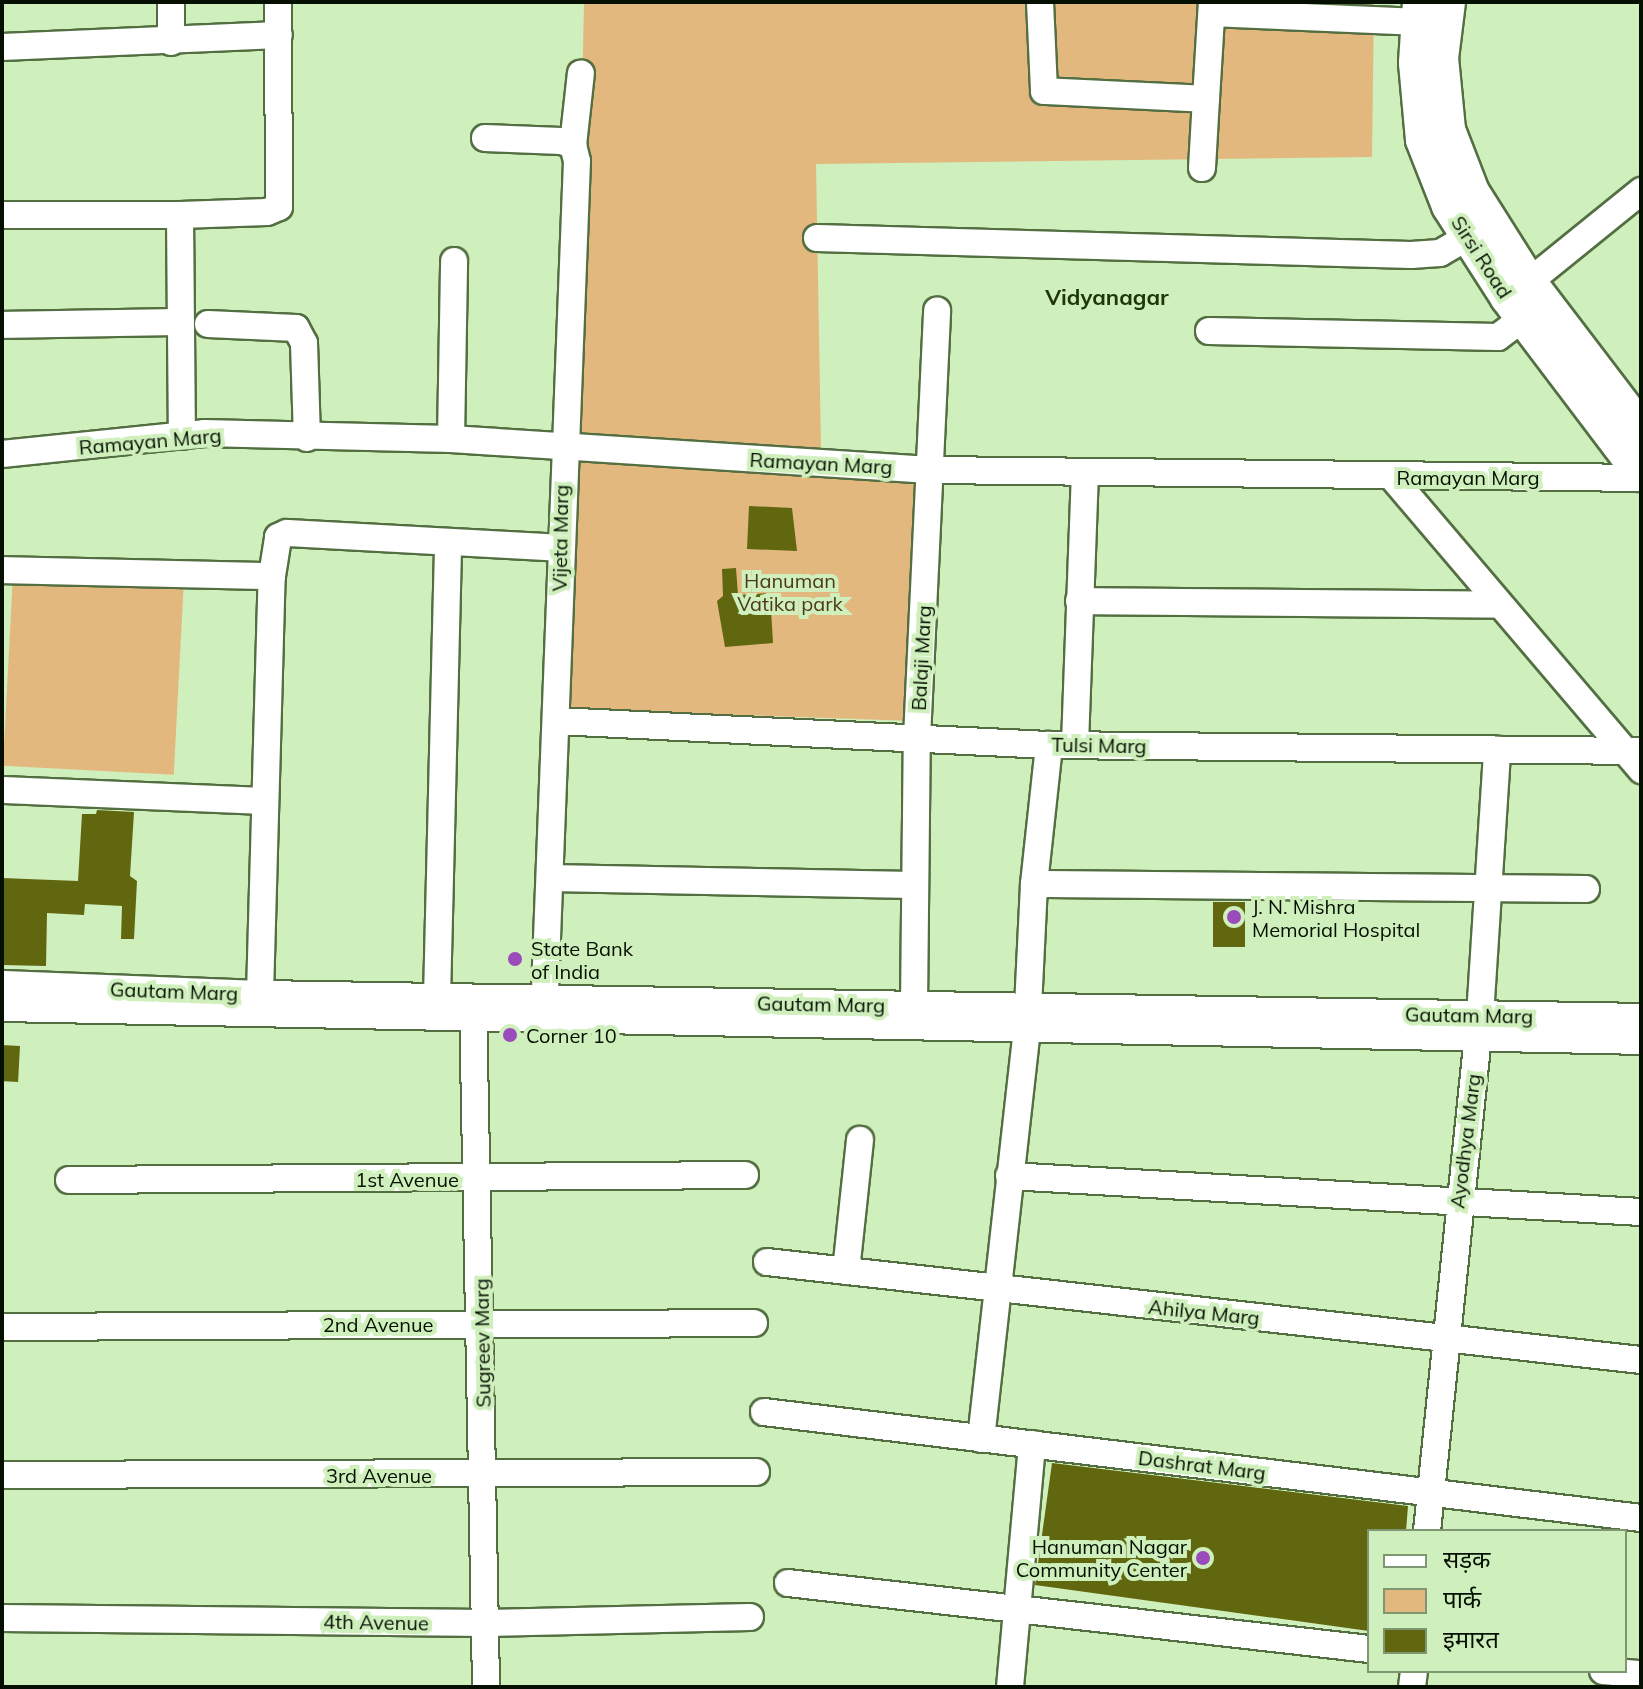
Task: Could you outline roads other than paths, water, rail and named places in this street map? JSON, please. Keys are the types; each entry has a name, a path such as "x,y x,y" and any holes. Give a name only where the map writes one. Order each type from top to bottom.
{"main road":[{"name":"Sirsi Road","path":"1448,2 1441,58 1448,130 1472,192 1520,299 1641,476"},
{"name":"Sirsi Road","path":"1420,12 1416,63 1423,140 1468,237 1520,299 1641,429"}],"street":[{"path":"171,2 171,42"},
{"path":"2,215 180,215 267,212 279,207 278,2"},
{"path":"1040,2 1044,91 1206,99"},
{"path":"1202,168 1212,8 1420,12"},
{"path":"2,47 279,35"},
{"name":"Vijeta Marg","path":"544,1010 557,721 562,448 577,161 573,145 581,73"},
{"path":"485,138 573,145"},
{"path":"1209,331 1498,337 1520,299 1641,191"},
{"path":"180,215 182,436"},
{"path":"817,238 1411,255 1440,253 1468,237"},
{"path":"451,439 454,261"},
{"name":"Balaji Marg","path":"914,1006 917,738 937,310"},
{"path":"2,325 180,322"},
{"path":"208,324 296,328 304,343 307,438"},
{"name":"Ramayan Marg","path":"2,454 182,436 451,439 930,470 1392,477 1641,476"},
{"path":"981,1439 1027,1018 1034,884 1062,744 1079,601 1085,474"},
{"path":"1392,477 1498,605 1636,757"},
{"path":"260,994 263,801 274,546 287,533 448,545 560,548"},
{"path":"437,998 448,545"},
{"path":"2,570 272,576"},
{"path":"1079,601 1498,605"},
{"name":"Tulsi Marg","path":"557,721 1062,744 1497,750 1636,757"},
{"name":"Ayodhya Marg","path":"1427,1529 1458,1199 1479,1026 1497,750"},
{"path":"2,790 263,801"},
{"path":"550,878 913,885"},
{"path":"1034,884 1488,891 1586,889"},
{"name":"Gautam Marg","path":"2,984 437,998 473,1009"},
{"name":"Gautam Marg","path":"544,1010 914,1006 1027,1018"},
{"name":"Gautam Marg","path":"2,1008 473,1009 1479,1026 1641,1017"},
{"name":"Sugreev Marg","path":"473,1009 483,1324 486,1687"},
{"name":"Gautam Marg","path":"1479,1026 1641,1041"},
{"path":"846,1271 860,1140"},
{"name":"1st Avenue","path":"69,1180 745,1175"},
{"path":"1009,1176 1458,1199 1641,1212"},
{"name":"Ahilya Marg","path":"767,1262 998,1291 1641,1360"},
{"name":"2nd Avenue","path":"2,1327 754,1323"},
{"name":"Dashrat Marg","path":"764,1412 1641,1518"},
{"path":"1010,1687 1032,1444"},
{"name":"3rd Avenue","path":"2,1475 756,1472"},
{"path":"788,1583 1367,1649"},
{"name":"4th Avenue","path":"2,1618 486,1623 750,1617"}],"place":[{"name":"J. N. Mishra Memorial Hospital","path":"1234,917"},
{"name":"State Bank of India","path":"515,959"},
{"name":"Corner 10","path":"510,1035"},
{"name":"Hanuman Nagar Community Center","path":"1203,1558"}],"district":[{"name":"Vidyanagar","path":"1107,298"}],"park label":[{"name":"Hanuman Vatika park","path":"790,592"}]}
